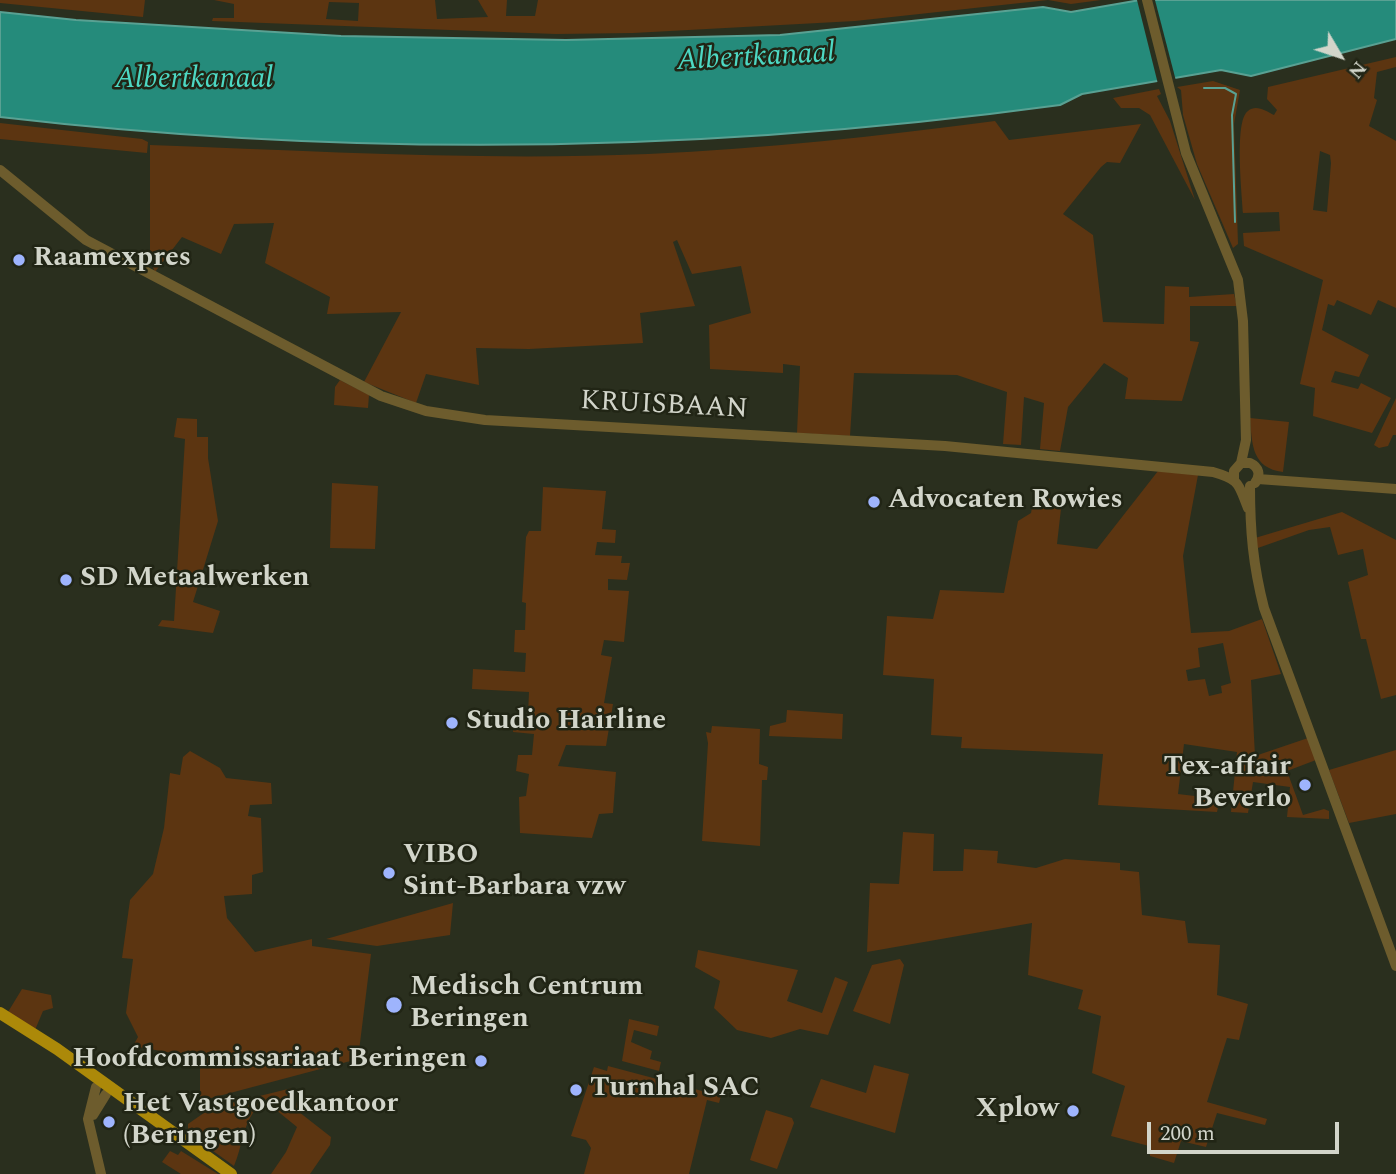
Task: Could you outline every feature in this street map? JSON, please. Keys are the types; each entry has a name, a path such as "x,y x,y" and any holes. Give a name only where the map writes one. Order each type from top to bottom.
{"main road":[{"path":"0,1013 57,1049 214,1163"},
{"path":"0,1020 54,1054 101,1091 232,1174"}],"street":[{"path":"1147,0 1198,188 1238,280 1243,321 1248,508 1256,576 1264,608 1396,966"},
{"name":"KRUISBAAN","path":"0,170 86,240 381,396 452,416 997,450 1396,489"},
{"path":"101,1091 88,1118 101,1174"}],"shaded area":[{"path":"0,0 145,0 143,17 0,3"},
{"path":"214,0 435,0 437,19 488,17 478,0 507,0 506,16 535,16 538,0 1048,0 855,21 633,33 556,34 212,21 213,18 234,18 234,4","holes":["329,2 359,3 358,21 326,19"]},
{"path":"1048,0 1101,0 1071,4"},
{"path":"1396,57 1396,67 1377,72 1374,98 1377,100 1369,126 1396,141 1396,308 1378,300 1371,315 1337,300 1334,306 1328,304 1322,330 1369,355 1359,377 1335,371 1331,382 1358,389 1361,383 1391,398 1372,433 1313,416 1315,388 1300,384 1323,280 1244,246 1243,233 1280,231 1279,212 1243,213 1241,128 1244,117 1251,109 1261,109 1274,115 1277,110 1267,99 1268,87","holes":["1320,151 1330,155 1327,212 1313,210"]},
{"path":"1213,81 1240,90 1234,124 1238,244 1233,248 1197,164 1183,115 1181,90 1177,87"},
{"path":"1159,89 1161,94 1157,96 1170,121 1195,200 1150,115 1139,108 1121,108 1113,98"},
{"path":"995,121 1009,140 1141,124 1120,163 1107,162 1101,167 1063,214 1093,235 1103,322 1164,324 1165,286 1189,287 1189,297 1234,294 1237,306 1190,306 1190,341 1199,342 1182,401 1125,399 1128,378 1104,363 1068,407 1060,451 1040,449 1044,403 1024,397 1021,445 1003,444 1007,392 957,375 854,373 850,436 797,433 800,366 783,364 783,373 710,369 709,325 751,313 741,266 692,274 677,240 673,242 695,306 640,313 643,343 529,349 476,348 479,385 426,374 416,403 364,382 401,312 327,314 330,297 265,263 274,223 234,224 221,254 182,237 155,272 150,261 150,145 399,154 586,156 778,145"},
{"path":"0,123 142,139 148,142 147,153 0,139"},
{"path":"340,380 369,395 368,408 334,405 335,387"},
{"path":"1396,398 1396,435 1393,435 1388,446 1379,448 1374,445"},
{"path":"177,418 197,419 197,437 208,437 208,458 218,521 193,602 220,611 213,633 158,626 162,620 174,621 185,439 174,437"},
{"path":"1250,418 1289,422 1283,472 1265,466 1259,460 1253,446"},
{"path":"1158,471 1198,475 1183,556 1191,633 1229,631 1262,619 1281,674 1251,680 1255,756 1308,738 1316,760 1287,771 1303,815 1324,809 1329,811 1329,819 1287,817 1290,787 1253,782 1248,813 1231,812 1237,752 1184,744 1178,794 1220,799 1217,812 1098,805 1103,754 961,748 962,737 931,735 934,679 883,675 887,616 933,619 940,590 1004,593 1018,521 1031,513 1034,497 1062,500 1057,544 1097,549","holes":["1223,643 1231,683 1221,686 1222,693 1209,696 1205,679 1188,681 1186,670 1200,667 1198,648"]},
{"path":"332,483 378,486 375,549 330,548"},
{"path":"543,487 606,491 602,529 616,530 615,543 597,542 595,555 622,556 621,563 630,563 627,580 608,579 608,590 629,591 624,642 604,640 601,655 612,657 604,703 613,704 606,746 566,745 558,766 616,772 613,813 599,814 592,838 520,833 519,797 526,796 529,774 516,771 518,755 532,755 534,734 513,732 514,714 528,715 529,692 472,689 473,669 525,672 526,653 514,652 515,630 525,630 526,603 522,602 526,537 529,531 541,531"},
{"path":"1342,512 1396,540 1396,695 1381,699 1366,639 1361,639 1348,582 1368,575 1363,549 1338,555 1330,527 1309,530 1255,549 1255,538"},
{"path":"787,710 843,714 842,739 769,736 770,726 786,722"},
{"path":"712,726 760,729 759,764 768,767 767,780 762,780 760,846 702,841 708,743 706,732 711,733"},
{"path":"1396,750 1396,814 1349,823 1329,770"},
{"path":"190,751 220,768 226,778 271,783 272,804 250,805 248,816 261,818 263,872 252,875 252,894 224,896 227,918 255,952 312,939 312,946 371,954 358,1059 200,1101 200,1058 133,1046 138,1037 126,1013 133,959 122,958 130,900 153,874 164,828 170,773 180,775 183,757"},
{"path":"903,832 934,834 933,871 963,871 964,849 998,851 997,863 1036,868 1065,859 1120,863 1120,870 1139,872 1142,915 1185,921 1188,943 1220,945 1217,995 1248,1004 1239,1040 1227,1038 1207,1102 1267,1119 1265,1125 1217,1113 1206,1147 1181,1141 1174,1163 1150,1156 1149,1146 1111,1136 1125,1086 1092,1073 1101,1016 1078,1009 1083,990 1028,975 1032,923 867,952 870,883 899,884"},
{"path":"453,903 450,935 377,946 326,939"},
{"path":"698,950 798,970 787,1001 822,1013 835,977 848,982 828,1035 800,1029 771,1038 737,1030 714,1008 720,981 695,967"},
{"path":"900,959 904,965 890,1024 853,1011 872,965"},
{"path":"22,989 51,995 53,1008 43,1011 35,1030 8,1012"},
{"path":"629,1019 659,1026 657,1036 634,1030 631,1042 652,1051 650,1059 661,1062 659,1071 622,1061"},
{"path":"874,1065 909,1074 895,1133 810,1107 821,1079 866,1093"},
{"path":"608,1066 721,1096 719,1103 707,1100 689,1174 584,1174 591,1148 586,1140 571,1136 594,1067 607,1071"},
{"path":"292,1088 299,1112 331,1137 330,1145 310,1174 271,1174 286,1152 297,1127 270,1105 258,1106 253,1113 234,1166 188,1133 188,1124 211,1108"},
{"path":"766,1110 792,1118 794,1123 777,1169 750,1160"},
{"path":"170,1151 178,1155 181,1151 218,1174 181,1174 162,1162"}],"water":[{"name":"Albertkanaal","path":"1140,0 1396,0 1396,39 1251,76 1221,70 1082,94 1060,105 796,133 663,141 398,144 132,130 0,117 0,12 76,20 341,36 566,40 780,35 1043,7 1071,12"}],"pier":[{"path":"1137,0 1155,0 1176,81 1158,84"}],"waterway":[{"path":"1204,88 1225,88 1236,94 1232,115 1235,222"}],"place":[{"name":"Raamexpres","path":"19,260"},
{"name":"Advocaten Rowies","path":"874,502"},
{"name":"SD Metaalwerken","path":"66,580"},
{"name":"Studio Hairline","path":"452,723"},
{"name":"Tex-affair Beverlo","path":"1305,785"},
{"name":"VIBO Sint-Barbara vzw","path":"389,873"},
{"name":"Medisch Centrum Beringen","path":"394,1005"},
{"name":"Hoofdcommissariaat Beringen","path":"481,1061"},
{"name":"Turnhal SAC","path":"576,1090"},
{"name":"Xplow","path":"1073,1111"},
{"name":"Het Vastgoedkantoor (Beringen)","path":"109,1122"}]}
